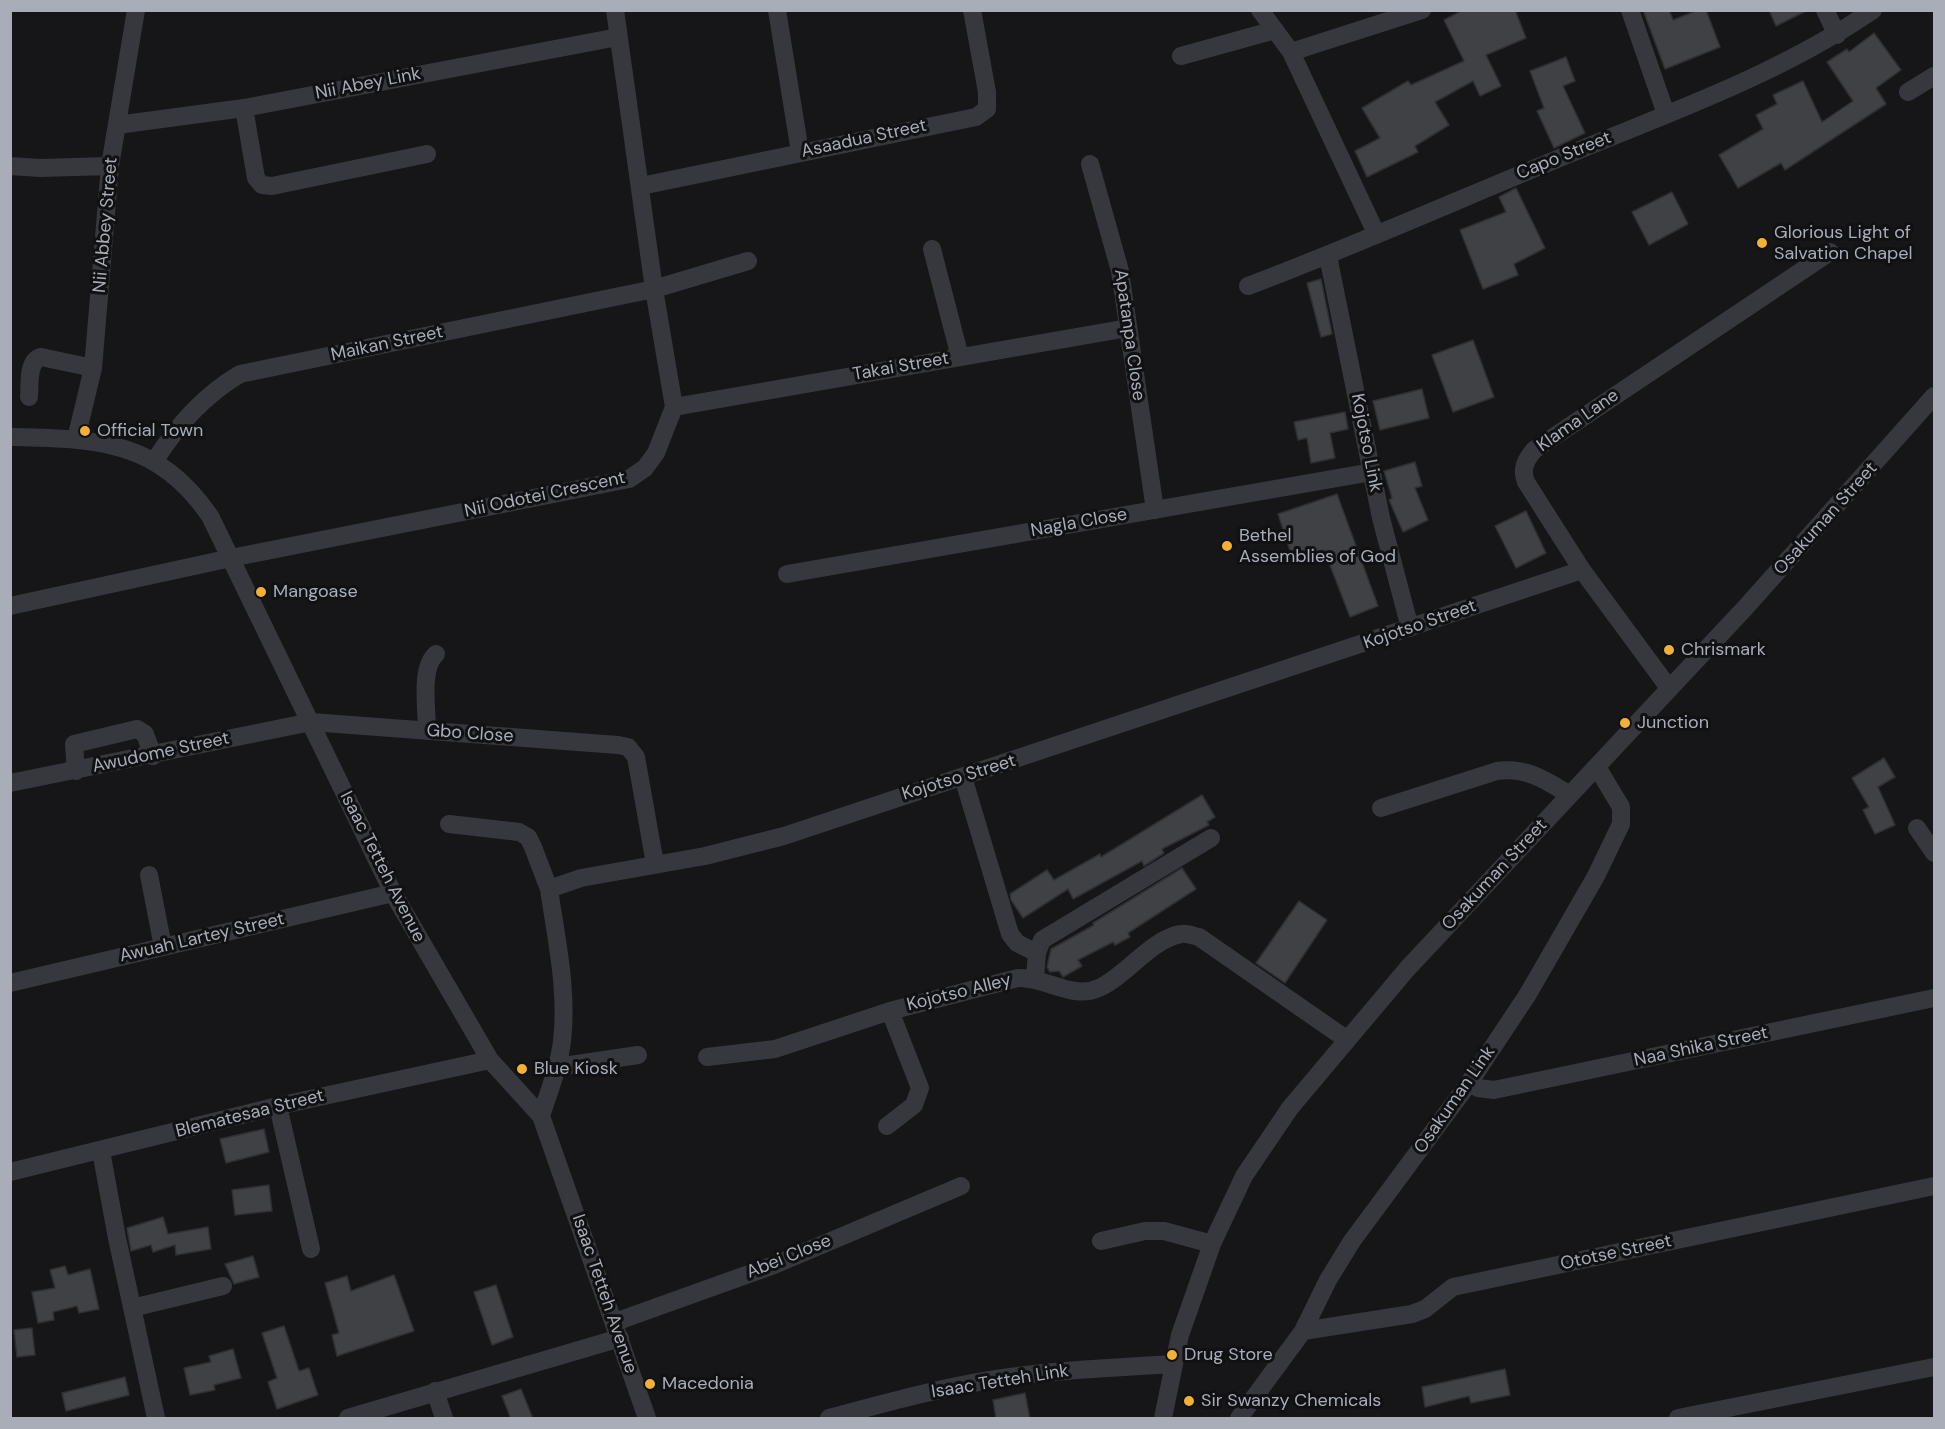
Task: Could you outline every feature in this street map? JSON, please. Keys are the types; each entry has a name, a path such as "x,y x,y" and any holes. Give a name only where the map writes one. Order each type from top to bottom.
{"street":[{"name":"Nii Abbey Street","path":"76,439 93,368 110,166 136,10"},
{"path":"615,10 654,289 674,406"},
{"path":"777,10 800,152"},
{"name":"Asaadua Street","path":"641,186 976,117 987,109 987,92 972,10"},
{"path":"1260,10 1291,52 1376,233"},
{"path":"1291,52 1422,10"},
{"path":"1630,10 1666,114"},
{"path":"1825,10 1837,35"},
{"name":"Capo Street","path":"1248,286 1328,256 1376,233 1745,81 1837,35 1872,10"},
{"path":"1181,56 1275,30"},
{"name":"Nii Abey Link","path":"117,125 244,108 618,37"},
{"path":"1908,92 1935,76"},
{"path":"244,108 256,178 262,185 272,186 427,154"},
{"name":"Apatanpa Close","path":"1090,164 1114,241 1155,510"},
{"path":"10,165 40,168 110,166"},
{"path":"932,249 960,357"},
{"name":"Klama Lane","path":"1669,688 1582,570 1526,482 1522,472 1526,459 1534,450 1830,252"},
{"name":"Kojotso Link","path":"1328,256 1388,549 1410,628"},
{"name":"Maikan Street","path":"155,460 196,406 217,388 240,375 654,289 748,261"},
{"name":"Takai Street","path":"674,406 1128,328"},
{"path":"29,397 32,364 35,359 40,357 93,368"},
{"name":"Osakuman Street","path":"1163,1419 1173,1364 1193,1293 1212,1244 1244,1176 1266,1142 1346,1039 1407,969 1775,575 1935,396"},
{"name":"Nii Odotei Crescent","path":"10,606 231,558 629,479 645,468 656,453 674,406"},
{"name":"Isaac Tetteh Avenue","path":"10,437 76,439 130,451 155,460 195,494 210,516 393,892 490,1060 541,1116 647,1419"},
{"name":"Nagla Close","path":"787,573 1372,472"},
{"name":"Kojotso Street","path":"549,889 581,878 705,856 783,836 1582,570"},
{"path":"427,730 426,669 436,654"},
{"name":"Gbo Close","path":"311,722 628,747 636,757 656,864"},
{"name":"Awudome Street","path":"10,783 153,756 311,722"},
{"path":"76,771 74,744 137,729 145,734 153,756"},
{"name":"Osakuman Link","path":"1239,1419 1304,1331 1328,1280 1352,1240 1469,1083 1528,994 1596,876 1620,824 1621,807 1598,766"},
{"path":"1382,808 1497,771 1515,769 1533,773 1570,795"},
{"path":"963,777 1010,934 1017,943 1037,953"},
{"path":"449,824 519,832 528,837 549,889 563,995 563,1029 557,1067 541,1116"},
{"path":"1917,828 1935,853"},
{"path":"1035,978 1037,953 1042,940 1211,838"},
{"path":"149,875 163,947"},
{"name":"Awuah Lartey Street","path":"10,983 393,892"},
{"name":"Kojotso Alley","path":"707,1057 775,1049 890,1011 989,984 1035,978 1065,989 1086,993 1102,987 1160,943 1181,934 1199,937 1346,1039"},
{"name":"Naa Shika Street","path":"1469,1083 1478,1088 1494,1090 1935,998"},
{"path":"887,1126 914,1106 920,1088 890,1011"},
{"path":"557,1067 638,1055"},
{"name":"Blematesaa Street","path":"10,1172 278,1106 490,1060"},
{"path":"278,1106 312,1250"},
{"path":"101,1151 156,1419"},
{"name":"Abei Close","path":"348,1419 617,1330 961,1186"},
{"name":"Ototse Street","path":"1304,1331 1413,1314 1425,1309 1453,1287 1935,1186"},
{"path":"1101,1241 1145,1230 1164,1231 1212,1244"},
{"path":"132,1308 223,1286"},
{"name":"Isaac Tetteh Link","path":"829,1419 902,1398 991,1380 1078,1370 1173,1364"},
{"path":"1678,1419 1935,1367"},
{"path":"435,1391 444,1419"}],"building":[{"path":"1463,10 1515,10 1526,38 1486,55 1501,86 1480,96 1473,81 1435,102 1449,125 1415,146 1418,152 1367,177 1355,151 1380,138 1362,108 1408,81 1411,85 1464,61 1444,20"},
{"path":"1643,10 1669,10 1673,20 1698,10 1706,10 1720,47 1665,69"},
{"path":"1769,10 1808,10 1776,26"},
{"path":"1874,33 1901,70 1876,88 1886,104 1785,170 1781,163 1738,188 1719,155 1763,129 1756,115 1777,104 1773,95 1803,81 1822,122 1853,101 1827,62 1847,49 1849,52"},
{"path":"1566,57 1575,81 1563,86 1585,133 1554,148 1537,111 1544,108 1530,71"},
{"path":"1516,188 1545,248 1514,264 1518,275 1483,289 1460,230 1506,212 1499,197"},
{"path":"1672,192 1688,224 1649,245 1632,212"},
{"path":"1321,279 1332,334 1321,337 1307,283"},
{"path":"1473,340 1494,397 1453,412 1432,355"},
{"path":"1422,389 1429,418 1380,430 1373,401"},
{"path":"1345,412 1348,429 1330,433 1335,458 1311,463 1307,438 1298,440 1294,422"},
{"path":"1415,462 1422,486 1415,488 1428,520 1403,532 1389,500 1392,498 1384,471"},
{"path":"1337,494 1378,606 1350,617 1324,550 1293,560 1278,514"},
{"path":"1526,511 1546,553 1516,568 1495,526"},
{"path":"1884,758 1895,777 1878,787 1895,825 1875,834 1863,810 1869,807 1852,778"},
{"path":"1202,795 1215,817 1207,822 1209,825 1162,849 1164,853 1144,866 1142,861 1073,899 1068,889 1023,918 1011,900 1010,894 1047,870 1054,880 1100,854 1101,857"},
{"path":"1182,868 1196,889 1128,933 1130,937 1115,945 1113,942 1078,960 1082,966 1063,977 1059,971 1050,972 1047,967 1051,949 1094,925 1093,923"},
{"path":"1299,901 1327,920 1285,983 1256,963"},
{"path":"264,1129 269,1152 226,1163 220,1139"},
{"path":"269,1185 272,1211 235,1215 232,1190"},
{"path":"163,1217 168,1234 208,1227 211,1249 176,1255 175,1245 153,1252 151,1245 131,1251 127,1228"},
{"path":"253,1256 259,1277 234,1284 225,1264"},
{"path":"65,1266 68,1275 90,1269 99,1309 79,1313 77,1306 53,1312 54,1320 38,1323 32,1292 55,1288 50,1270"},
{"path":"394,1275 414,1331 337,1356 332,1335 339,1333 325,1283 347,1276 351,1291"},
{"path":"496,1285 513,1337 492,1345 474,1292"},
{"path":"284,1326 299,1371 309,1368 318,1395 277,1409 268,1382 277,1378 262,1333"},
{"path":"32,1328 35,1355 17,1357 14,1330"},
{"path":"233,1349 241,1378 214,1385 215,1390 190,1395 184,1368 211,1362 209,1356"},
{"path":"1505,1369 1510,1395 1471,1403 1469,1396 1425,1407 1422,1387"},
{"path":"125,1377 129,1395 66,1411 62,1393"},
{"path":"521,1389 533,1419 511,1419 502,1396"},
{"path":"1025,1393 1030,1419 996,1419 993,1400"}],"place":[{"name":"Glorious Light of Salvation Chapel","path":"1762,243"},
{"name":"Official Town","path":"85,431"},
{"name":"Bethel Assemblies of God","path":"1227,546"},
{"name":"Mangoase","path":"261,592"},
{"name":"Chrismark","path":"1669,650"},
{"name":"Junction","path":"1625,723"},
{"name":"Blue Kiosk","path":"522,1069"},
{"name":"Drug Store","path":"1172,1355"},
{"name":"Macedonia","path":"650,1384"},
{"name":"Sir Swanzy Chemicals","path":"1189,1401"}]}
